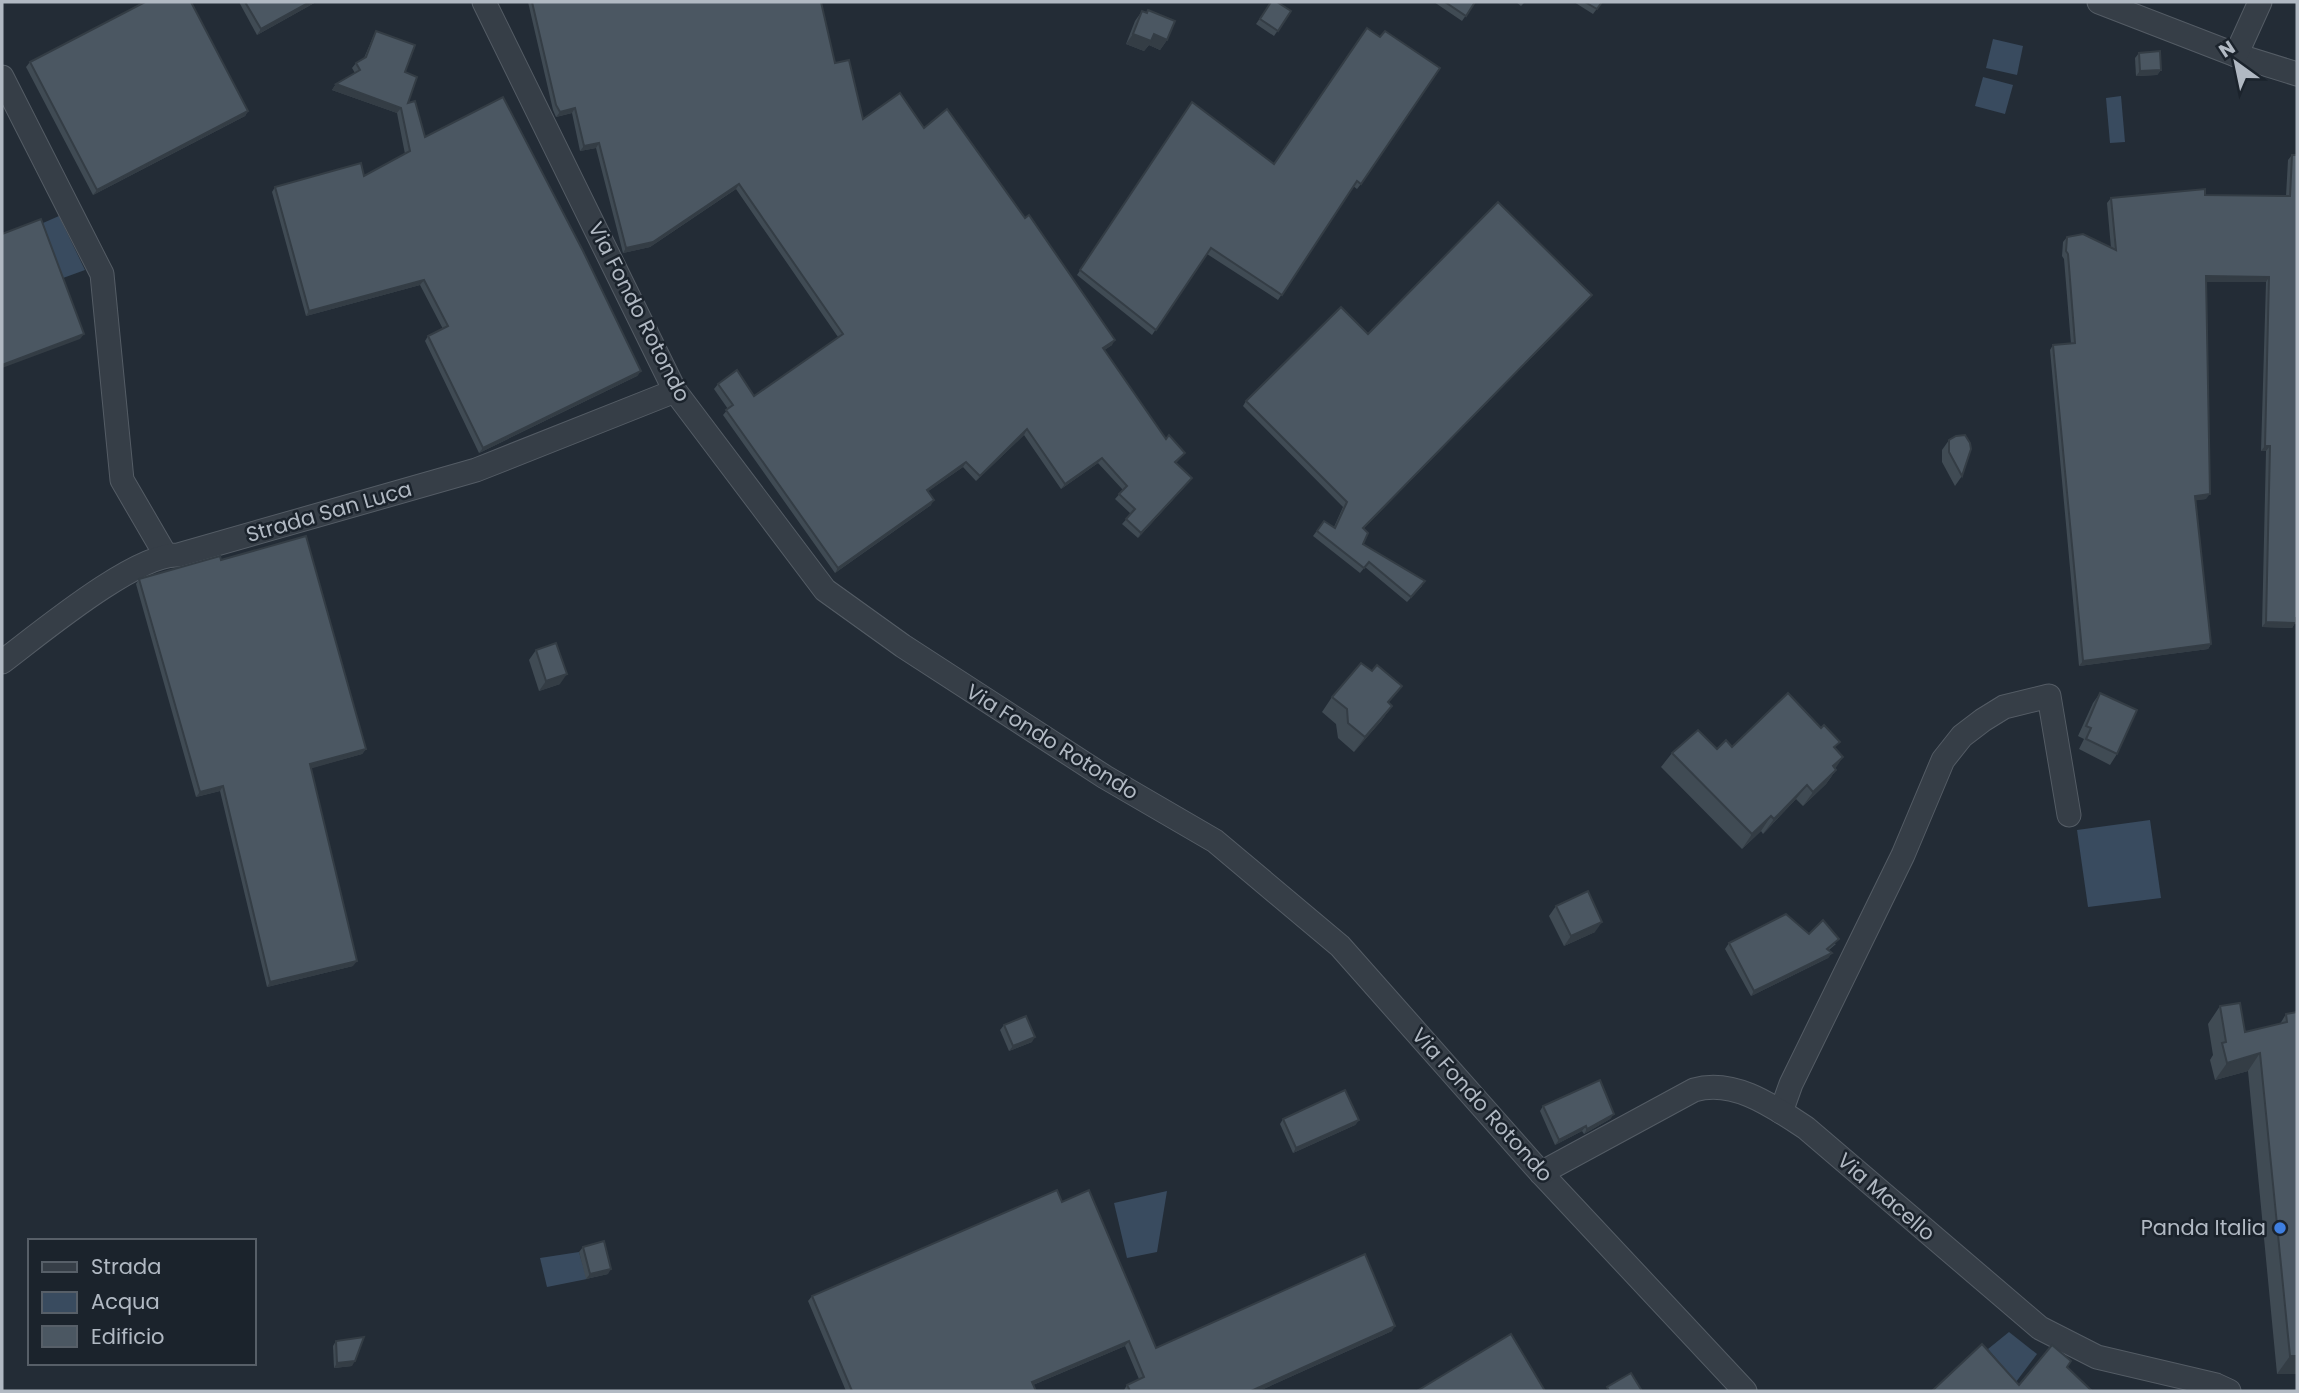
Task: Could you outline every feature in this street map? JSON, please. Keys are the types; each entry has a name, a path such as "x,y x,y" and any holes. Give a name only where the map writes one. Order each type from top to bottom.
{"street":[{"name":"Via Fondo Rotondo","path":"484,2 675,391 825,590 903,646 1094,770 1215,841 1340,946 1541,1173 1745,1391"},
{"path":"2099,2 2236,55 2297,74"},
{"path":"2236,55 2260,2"},
{"path":"2,77 102,274 122,480 165,554"},
{"name":"Strada San Luca","path":"2,662 106,584 165,554 178,555 476,470 675,391"},
{"path":"1781,1112 1791,1084 1903,855 1943,760 1962,736 2004,707 2049,696 2069,815"},
{"name":"Via Macello","path":"1541,1173 1683,1095 1702,1088 1722,1087 1737,1090 1806,1128 2040,1328 2097,1357 2216,1385 2229,1391"}],"water":[{"path":"1993,39 2023,46 2017,75 1986,68"},
{"path":"1983,77 2013,85 2005,114 1975,106"},
{"path":"2121,96 2125,142 2110,143 2106,98"},
{"path":"59,216 85,270 63,278 43,223"},
{"path":"2150,820 2161,898 2088,907 2077,830"},
{"path":"1167,1191 1157,1252 1127,1258 1114,1203"},
{"path":"579,1252 587,1279 547,1287 540,1258"},
{"path":"2009,1332 2037,1354 2016,1382 1988,1349"}],"building":[{"path":"145,2 191,2 248,111 97,190 30,62"},
{"path":"245,2 310,2 261,29"},
{"path":"532,2 821,2 835,63 849,60 863,119 900,93 924,128 947,109 1025,218 1029,215 1115,340 1103,348 1166,439 1169,435 1185,453 1175,462 1192,478 1141,533 1126,519 1135,509 1119,494 1127,486 1102,458 1065,484 1027,429 980,476 966,462 927,490 934,500 838,568 726,410 733,405 718,384 737,370 754,396 843,334 739,184 653,242 626,248 599,143 584,146 575,108 560,112 556,105"},
{"path":"1271,2 1277,2 1291,11 1278,31 1260,19"},
{"path":"1445,2 1475,2 1466,16"},
{"path":"1585,2 1602,2 1597,9"},
{"path":"1148,10 1175,21 1167,40 1154,34 1151,41 1133,34 1142,11 1147,13"},
{"path":"1367,28 1380,37 1385,31 1440,68 1361,184 1357,181 1282,295 1211,248 1156,330 1080,270 1192,102 1274,164"},
{"path":"376,31 415,45 405,72 417,77 408,103 415,101 425,137 503,97 583,251 641,371 483,448 428,336 448,326 424,280 309,311 275,187 361,163 364,176 410,151 401,108 336,84 360,70 356,63 366,57"},
{"path":"2160,51 2161,70 2140,71 2139,53"},
{"path":"2292,155 2297,155 2296,623 2266,622 2270,446 2265,446 2269,277 2206,276 2210,494 2195,496 2211,644 2083,661 2053,345 2075,343 2067,237 2083,234 2116,250 2111,198 2205,189 2205,195 2290,196"},
{"path":"1498,202 1592,295 1363,528 1368,533 1363,544 1425,581 1411,597 1369,562 1364,568 1317,531 1324,521 1335,528 1347,502 1246,401 1341,307 1368,334"},
{"path":"41,219 84,334 2,365 2,234"},
{"path":"1965,435 1971,449 1962,476 1949,452 1949,440"},
{"path":"306,536 366,749 310,764 357,961 270,982 223,786 200,792 139,579"},
{"path":"556,643 567,674 546,681 536,650"},
{"path":"1361,663 1372,671 1377,665 1402,686 1388,702 1392,706 1365,737 1348,723 1347,709 1332,697"},
{"path":"1788,693 1821,728 1824,725 1840,742 1834,747 1843,757 1833,766 1836,770 1813,792 1807,785 1774,819 1771,816 1752,834 1672,753 1698,730 1717,749 1726,740 1732,747"},
{"path":"2100,693 2137,710 2117,754 2086,739 2091,728 2086,726"},
{"path":"1588,891 1602,922 1571,936 1556,906"},
{"path":"1786,914 1809,934 1823,920 1839,939 1827,949 1832,953 1754,991 1729,943"},
{"path":"2240,1003 2245,1032 2287,1022 2286,1014 2297,1012 2297,1356 2290,1356 2260,1053 2227,1063 2222,1043 2226,1042 2220,1006"},
{"path":"1026,1016 1035,1037 1013,1046 1004,1025"},
{"path":"1600,1080 1614,1114 1559,1140 1543,1106"},
{"path":"1345,1090 1359,1120 1296,1148 1283,1119"},
{"path":"1057,1190 1062,1202 1089,1190 1156,1348 1365,1254 1395,1326 1251,1391 1130,1391 1127,1385 1144,1377 1129,1341 1032,1382 1036,1391 852,1391 812,1296"},
{"path":"604,1241 611,1269 590,1274 583,1247"},
{"path":"1511,1334 1545,1391 1417,1391"},
{"path":"364,1337 355,1361 337,1363 336,1341"},
{"path":"1982,1344 2019,1385 2052,1345 2071,1361 2067,1367 2092,1391 1932,1391"},
{"path":"1631,1373 1642,1391 1609,1391 1607,1387"}],"place":[{"name":"Panda Italia","path":"2280,1228"}]}
